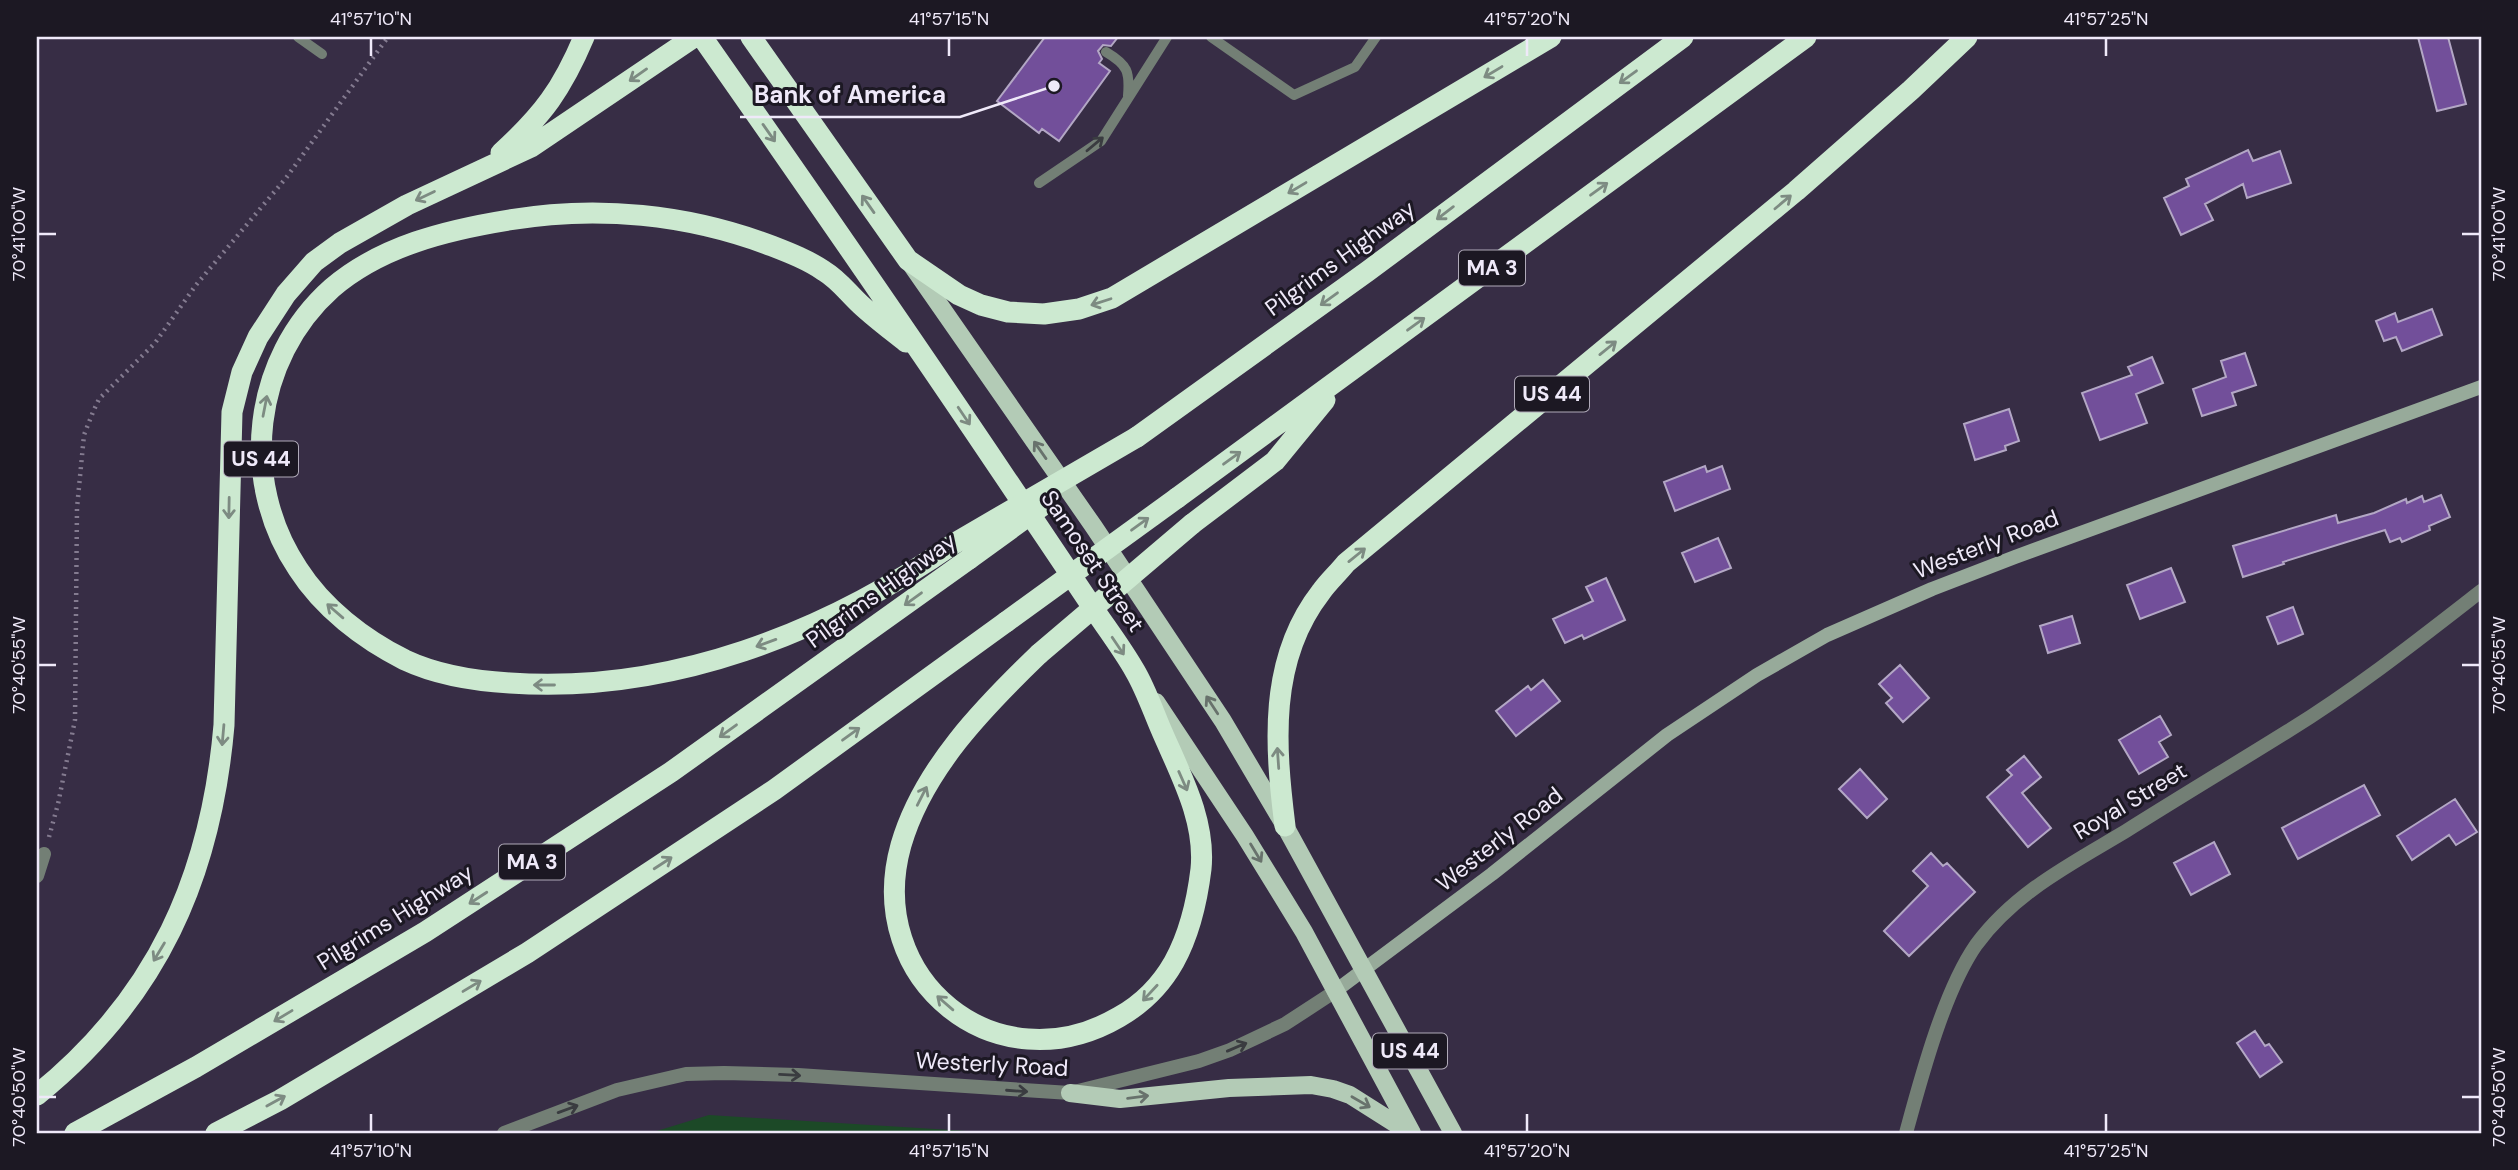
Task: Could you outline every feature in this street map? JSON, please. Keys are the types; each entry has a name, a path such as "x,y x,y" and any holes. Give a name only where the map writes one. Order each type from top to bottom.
{"highway":[{"path":"486,166 550,104 563,84 584,37"},
{"path":"37,1095 69,1069 109,1025 145,977 171,932 195,874 210,827 220,774 224,725 232,412 242,372 258,337 286,294 314,262 369,225 531,146 694,37"},
{"name":"Samoset Street","path":"702,37 926,360 1137,673"},
{"name":"Samoset Street","path":"751,37 908,260"},
{"path":"908,260 959,295 981,305 1008,312 1044,314 1079,309 1112,298 1551,37"},
{"name":"Pilgrims Highway","path":"75,1133 196,1067 425,932 671,772 962,551 1137,437 1368,271 1683,37"},
{"name":"MA 3","path":"216,1133 279,1100 527,953 774,790 1345,376 1806,37"},
{"name":"US 44","path":"1285,826 1277,746 1280,697 1293,645 1320,592 1346,564 1806,183 1967,37"},
{"name":"US 44","path":"926,360 858,302 839,281 820,268 751,238 674,219 592,211 493,222 419,240 385,254 336,285 315,304 295,330 279,360 268,391 262,421 260,453 263,484 283,544 298,570 328,607 366,637 407,661 449,675 494,682 540,685 608,683 677,670 789,635 962,551"},
{"path":"1137,673 1195,807 1202,859 1197,897 1188,932 1173,964 1155,989 1136,1008 1106,1025 1076,1036 1050,1040 1019,1039 972,1022 953,1011 929,988 911,961 901,941 892,896 902,842 928,786 949,753 1004,688 1192,524 1275,461 1345,376"}],"main road":[{"name":"Samoset Street","path":"908,260 1121,567 1223,721 1285,826 1454,1133"},
{"name":"Samoset Street","path":"1137,673 1245,836 1304,932 1411,1133"},
{"path":"1070,1093 1120,1099 1229,1088 1311,1085 1350,1095 1411,1133"}],"street":[{"name":"Westerly Road","path":"504,1133 617,1090 686,1074 799,1075 1070,1093 1199,1061 1230,1050 1285,1024 1334,992 1492,874 1667,735 1756,675 1827,635 2015,556 2481,387"},
{"name":"Royal Street","path":"1906,1133 1939,1026 1961,972 1975,948 2006,911 2050,875 2225,770 2365,681 2481,591"},
{"path":"37,876 44,854"}],"lane":[{"path":"298,37 321,54"},
{"path":"1040,183 1101,141 1167,37"},
{"path":"1211,37 1294,95 1355,67 1376,37"},
{"path":"1107,52 1126,66 1129,79 1127,99"}],"path":[{"path":"44,854 58,804 75,720 77,508 84,435 93,411 99,399 155,343 196,285 286,178 388,37"}],"green space":[{"path":"709,1115 999,1133 650,1133"}],"building":[{"path":"1045,37 1118,37 1111,46 1103,45 1098,51 1102,59 1099,63 1110,71 1059,141 1042,129 1039,133 997,101"},
{"path":"2418,37 2448,37 2466,104 2437,111"},
{"path":"2248,150 2253,161 2280,151 2291,183 2247,198 2243,184 2205,204 2213,220 2181,235 2164,198 2189,186 2186,179"},
{"path":"2432,309 2442,335 2402,351 2396,337 2384,341 2376,321 2395,313 2398,322"},
{"path":"2245,353 2256,385 2232,393 2236,405 2202,416 2193,389 2226,377 2221,361"},
{"path":"2152,357 2163,383 2136,394 2147,423 2100,440 2082,393 2132,375 2128,367"},
{"path":"2009,409 2019,441 2005,446 2006,450 1975,460 1964,424"},
{"path":"1705,466 1707,472 1722,466 1730,489 1675,511 1664,482"},
{"path":"2441,495 2450,517 2429,526 2430,530 2402,542 2400,538 2390,542 2385,530 2243,577 2233,546 2336,515 2338,523 2374,513 2406,499 2407,503 2422,496 2424,502"},
{"path":"1718,538 1731,568 1695,582 1682,553"},
{"path":"2171,568 2185,602 2140,619 2127,585"},
{"path":"1606,578 1625,620 1584,639 1582,635 1565,643 1553,619 1593,601 1586,587"},
{"path":"2293,607 2303,634 2278,644 2267,617"},
{"path":"2072,616 2080,643 2048,653 2040,626"},
{"path":"1900,665 1929,698 1903,722 1886,703 1892,698 1879,684"},
{"path":"1543,680 1560,701 1516,736 1496,711 1528,686 1531,690"},
{"path":"2160,716 2171,735 2159,742 2168,757 2139,774 2119,740"},
{"path":"2024,756 2041,777 2022,793 2051,828 2028,847 1987,797 2012,775 2007,770"},
{"path":"1860,769 1887,799 1867,818 1839,789"},
{"path":"2364,785 2380,815 2298,859 2282,828"},
{"path":"2455,799 2477,832 2456,845 2449,835 2412,860 2397,836"},
{"path":"2214,842 2230,874 2191,895 2174,863"},
{"path":"1931,853 1943,866 1947,863 1975,892 1909,956 1884,931 1928,886 1913,871"},
{"path":"2255,1031 2265,1046 2269,1044 2282,1062 2260,1077 2237,1043"}],"place":[{"name":"Bank of America","path":"1054,86"}]}
